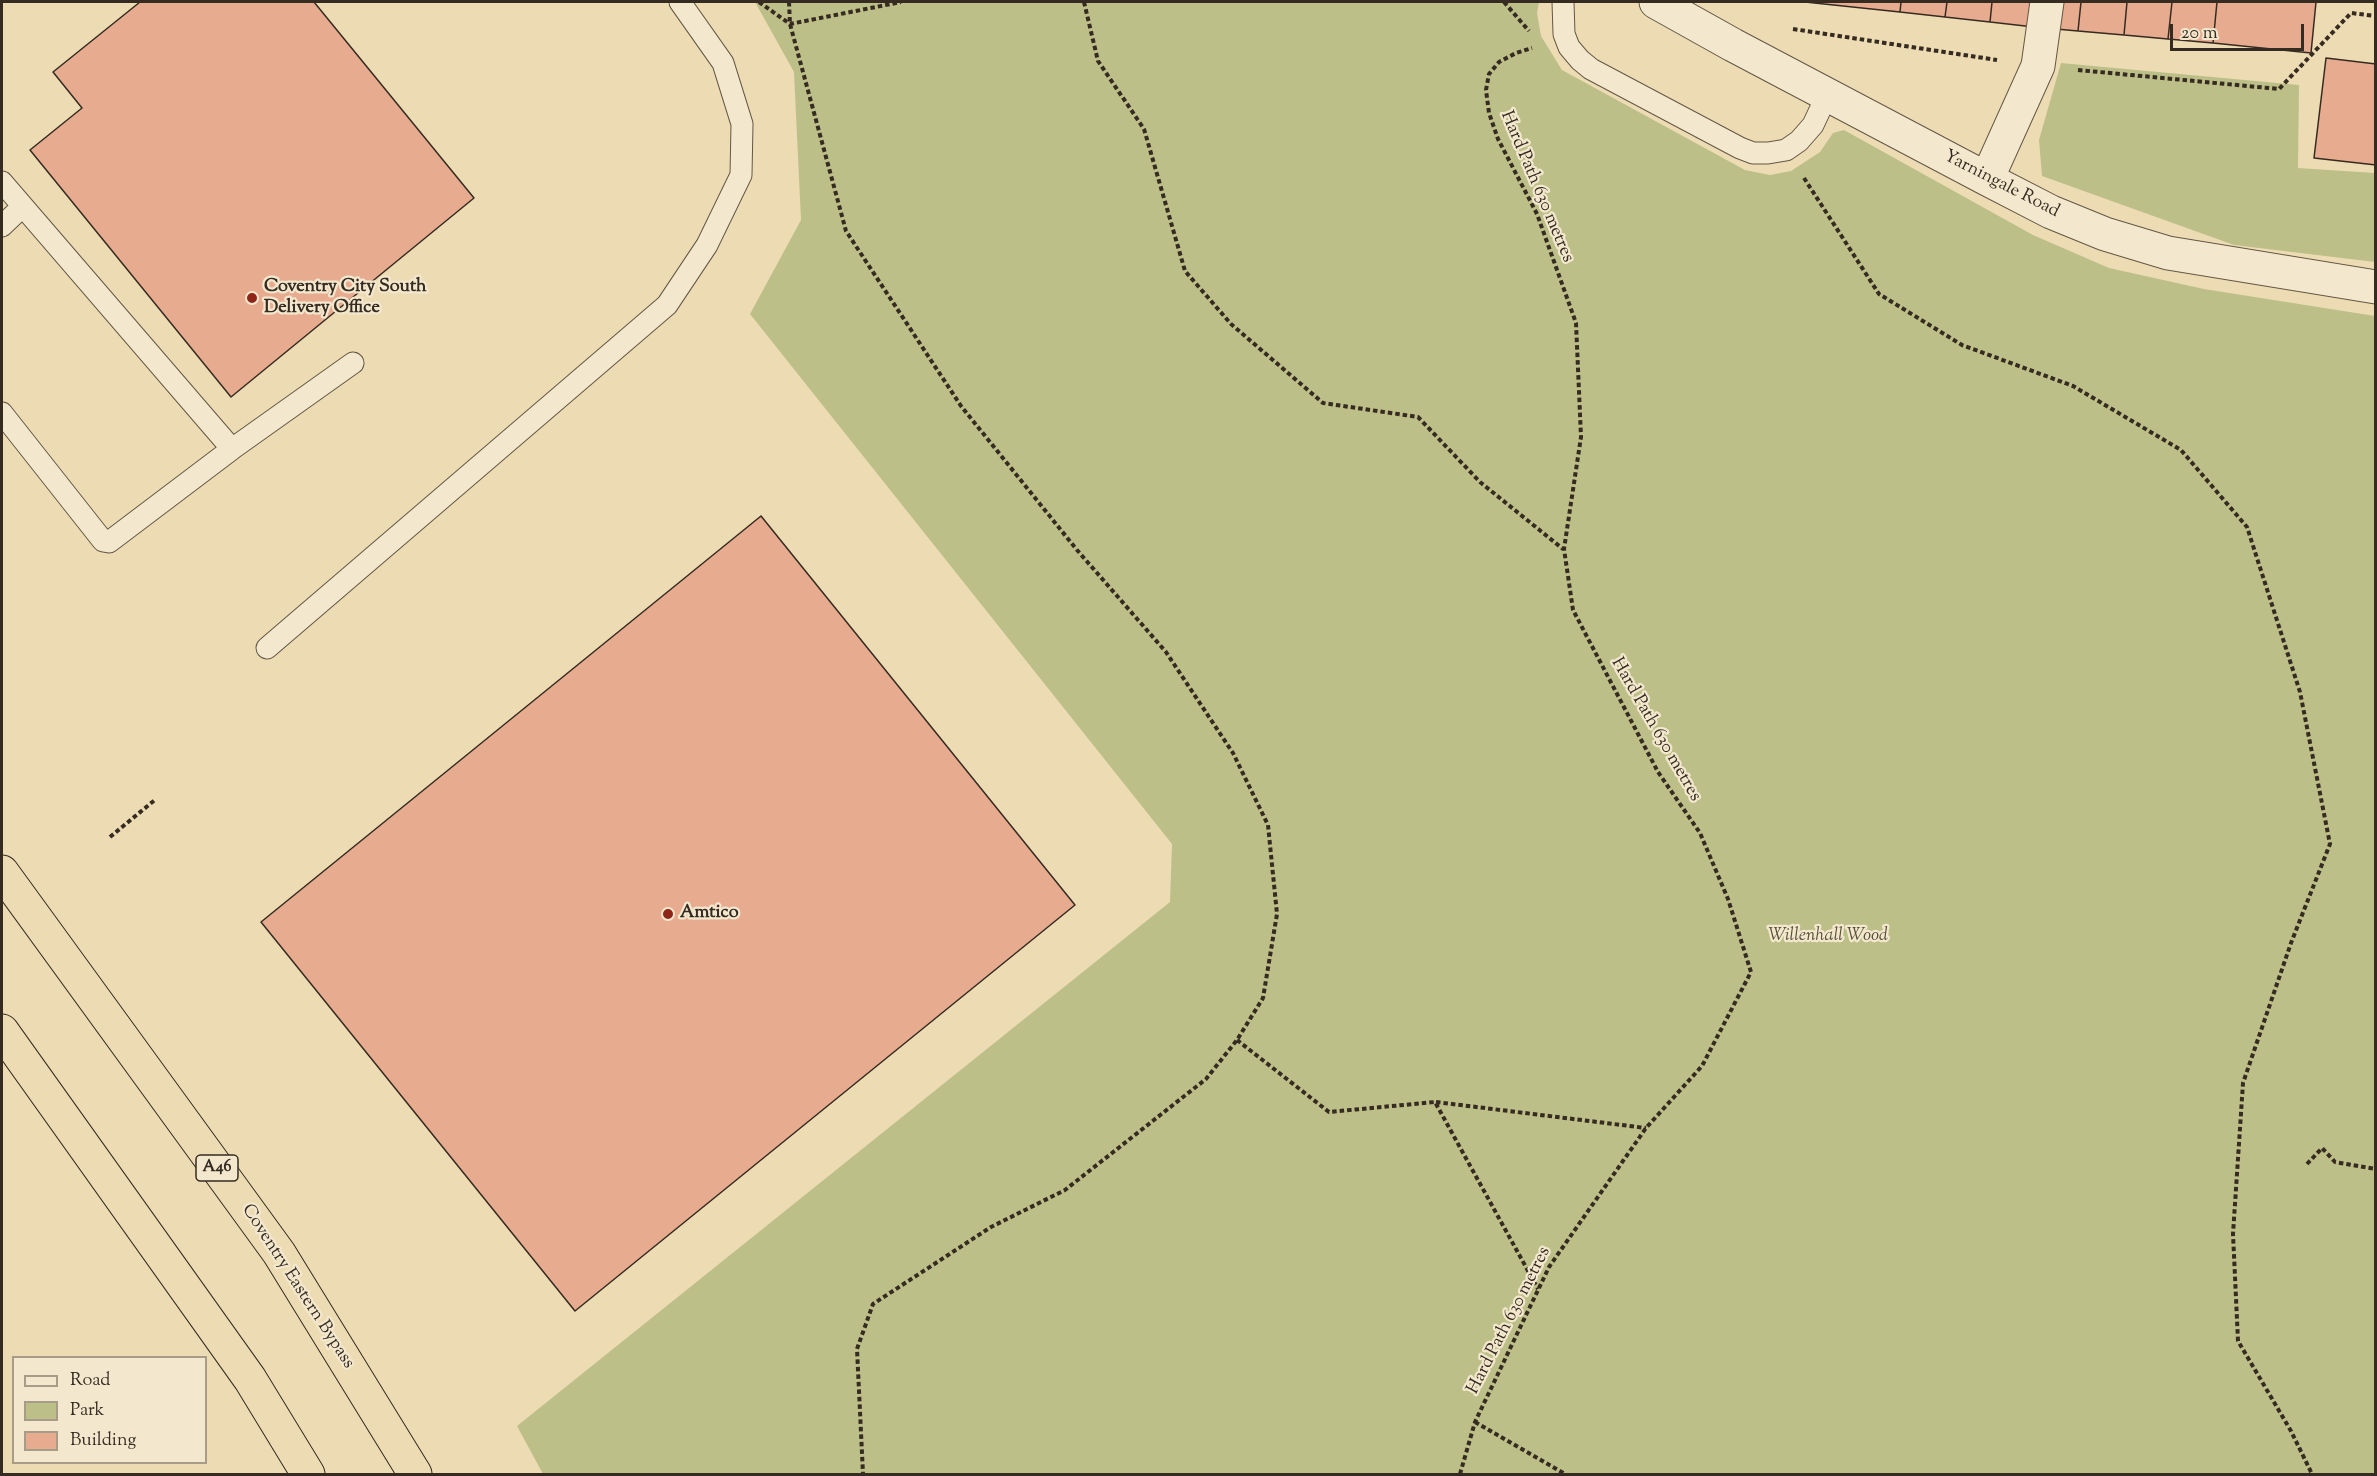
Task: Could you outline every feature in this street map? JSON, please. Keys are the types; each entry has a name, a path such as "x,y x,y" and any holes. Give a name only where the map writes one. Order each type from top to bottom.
{"highway":[{"name":"Coventry Eastern Bypass","path":"2,872 279,1253 415,1474"},
{"path":"2,1031 250,1379 308,1474"}],"street":[{"name":"Yarningale Road","path":"1656,2 1987,179 2051,212 2104,234 2168,253 2376,287"},
{"path":"1987,179 2038,66 2047,2"}],"lane":[{"path":"267,648 667,304 707,245 741,175 742,124 723,63 680,2"},
{"path":"1563,2 1564,34 1569,47 1591,69 1753,153 1786,150 1799,141 1813,125 1827,94"},
{"path":"2,182 232,449"},
{"path":"2,225 22,207"},
{"path":"2,413 103,541 109,542 232,449 353,363"},
{"path":"356,1378 423,1474"}],"path":[{"path":"759,2 790,24 901,2"},
{"path":"789,2 790,24 846,231 962,406 1077,550 1166,652 1233,753 1268,825 1277,914 1263,998 1237,1040 1206,1079 1065,1190 991,1227 873,1304 857,1349 863,1474"},
{"path":"1084,2 1098,61 1144,129 1185,271 1223,315 1323,403 1418,417 1480,482 1564,549"},
{"path":"1504,2 1542,47"},
{"name":"Hard Path 630 metres","path":"1460,1474 1475,1422 1549,1267 1646,1128 1702,1066 1750,972 1728,899 1700,834 1658,772 1573,610 1564,549 1581,437 1576,323 1537,214 1498,139 1486,90 1489,74 1499,62 1529,48 1569,47"},
{"path":"1786,150 1836,231 1880,294 1962,345 2073,386 2181,450 2247,527 2300,692 2330,844 2291,943 2243,1083 2233,1234 2238,1341 2291,1431 2312,1474"},
{"path":"110,837 156,799"},
{"path":"1237,1040 1329,1112 1435,1102 1646,1128"},
{"path":"1435,1102 1538,1289"},
{"path":"2307,1164 2322,1148 2335,1162 2376,1169"},
{"name":"Hard Path 630 metres","path":"1475,1422 1565,1474"}],"green space":[{"name":"Willenhall Wood","path":"755,2 1539,2 1537,13 1541,36 1562,70 1745,170 1770,175 1791,171 1820,152 1833,133 1844,130 2033,235 2109,268 2204,289 2375,316 2375,1474 543,1474 517,1426 1170,902 1172,844 750,314 801,220 794,72"},
{"path":"2061,63 2299,85 2298,168 2375,173 2375,262 2234,245 2042,176 2039,140"}],"building":[{"name":"Coventry City South Delivery Office","path":"140,2 314,2 474,198 231,397 30,150 82,108 53,72"},
{"path":"1805,2 1901,2 1900,12"},
{"path":"1901,2 1947,2 1945,17 1900,12"},
{"path":"1947,2 1992,2 1990,22 1945,17"},
{"path":"1992,2 2037,2 2034,27 1990,22"},
{"path":"2037,2 2081,2 2078,31 2034,27"},
{"path":"2081,2 2127,2 2124,35 2078,31"},
{"path":"2127,2 2172,2 2168,39 2124,35"},
{"path":"2172,2 2217,2 2213,43 2168,39"},
{"path":"2217,2 2316,2 2311,53 2213,43"},
{"path":"2326,58 2376,64 2376,165 2314,158"},
{"name":"Amtico","path":"761,516 1075,905 575,1311 261,922"}],"place":[{"name":"Coventry City South Delivery Office","path":"252,298"},
{"name":"Amtico","path":"668,914"}]}
